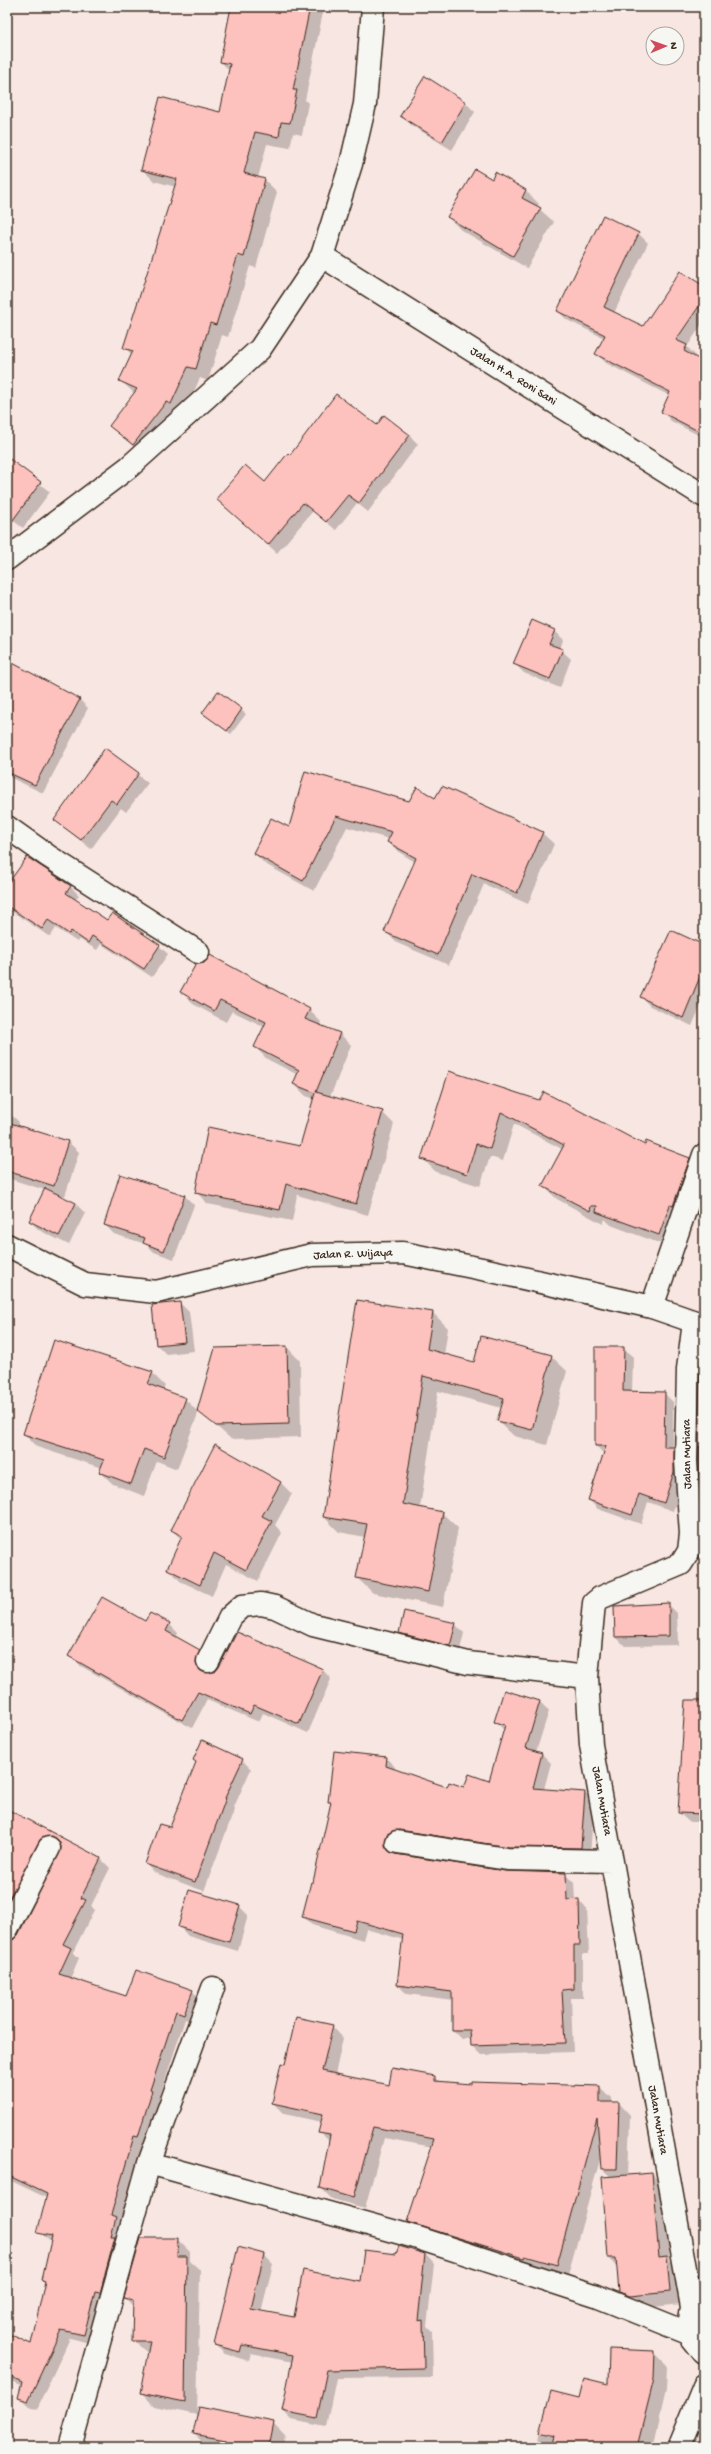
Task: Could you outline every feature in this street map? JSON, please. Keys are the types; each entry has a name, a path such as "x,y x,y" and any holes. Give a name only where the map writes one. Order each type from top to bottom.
{"street":[{"path":"7,559 129,467 260,348 322,256 351,164 365,104 373,7"},
{"name":"Jalan H.A. Roni Sani","path":"322,256 704,496"},
{"path":"7,827 48,856 198,952"},
{"path":"652,1308 704,1155"},
{"name":"Jalan R. Wijaya","path":"7,1245 85,1284 156,1292 312,1255 403,1253 487,1270 652,1308 699,1324"},
{"name":"Jalan Mutiara","path":"688,2333 692,2307 591,1745 587,1677 594,1603 600,1598 681,1564 689,1551 691,1534 686,1461 688,1369 699,1324"},
{"path":"208,1661 230,1617 242,1606 261,1604 275,1607 313,1625 468,1663 587,1677"},
{"path":"397,1842 506,1859 612,1861"},
{"path":"7,1929 49,1848"},
{"path":"70,2447 149,2163 213,1988"},
{"path":"149,2163 418,2238 596,2296 688,2333 704,2353"},
{"path":"679,2447 704,2386"}],"building":[{"path":"231,7 310,7 293,90 297,90 290,123 281,122 279,137 255,132 244,173 265,179 244,257 238,255 216,325 210,323 196,369 188,367 171,404 166,402 133,445 109,426 137,389 119,381 133,351 123,348 177,179 141,170 160,97 220,112 230,64 220,62"},
{"path":"425,76 466,102 442,142 400,116"},
{"path":"475,169 492,179 495,172 526,190 522,198 541,208 513,256 447,217"},
{"path":"603,215 639,233 604,307 643,326 680,271 704,286 704,299 676,340 687,345 684,351 704,362 704,434 661,412 670,392 595,354 605,335 557,311"},
{"path":"336,394 377,425 384,415 410,435 359,503 348,495 326,522 303,503 268,545 216,499 245,465 265,482 288,453 290,455"},
{"path":"7,457 41,482 7,528"},
{"path":"532,620 555,630 549,644 563,649 550,679 513,664"},
{"path":"7,660 80,699 35,785 7,772"},
{"path":"218,691 242,709 227,731 202,713"},
{"path":"105,748 139,773 117,804 111,800 81,840 54,820"},
{"path":"305,771 409,801 417,787 435,798 442,786 543,832 517,893 472,874 438,955 384,932 416,858 387,842 392,832 336,816 303,881 253,853 271,818 289,827"},
{"path":"27,857 71,886 66,893 107,920 112,913 160,945 144,969 92,936 88,943 71,931 69,934 48,920 42,929 7,906 7,885"},
{"path":"671,930 704,945 704,967 683,1018 640,997"},
{"path":"210,955 310,1009 305,1019 340,1033 316,1092 383,1111 356,1204 286,1184 280,1210 195,1193 208,1127 300,1146 315,1093 293,1084 299,1070 254,1047 266,1022 220,1000 214,1011 180,992 196,964 204,963"},
{"path":"449,1071 539,1100 544,1092 645,1145 646,1141 690,1158 673,1206 670,1205 659,1235 596,1212 597,1206 591,1206 590,1211 542,1186 564,1145 501,1112 490,1149 476,1144 467,1174 421,1159"},
{"path":"7,1122 68,1141 54,1186 7,1171"},
{"path":"120,1174 185,1195 164,1251 143,1243 145,1238 104,1225"},
{"path":"45,1188 76,1203 59,1236 29,1221"},
{"path":"704,1194 704,1217 697,1214"},
{"path":"357,1300 433,1312 427,1349 474,1362 481,1336 552,1355 532,1430 497,1421 504,1398 423,1376 403,1504 443,1512 428,1592 356,1578 367,1524 323,1517"},
{"path":"180,1302 185,1342 156,1345 152,1305"},
{"path":"54,1340 153,1372 148,1384 186,1398 164,1457 144,1449 131,1484 99,1472 104,1460 23,1434"},
{"path":"287,1346 289,1424 216,1426 197,1411 215,1348"},
{"path":"595,1347 624,1347 623,1391 665,1392 664,1447 674,1447 674,1472 664,1503 639,1494 632,1515 588,1500 606,1446 595,1446"},
{"path":"215,1444 281,1482 262,1516 272,1521 246,1570 214,1553 200,1585 167,1569 182,1536 171,1530"},
{"path":"704,1446 704,1472 699,1472 699,1447"},
{"path":"102,1597 145,1621 150,1613 170,1623 166,1631 200,1650 196,1662 203,1672 215,1672 237,1632 323,1669 299,1724 254,1705 250,1714 198,1692 182,1720 68,1656"},
{"path":"669,1603 669,1636 615,1637 614,1606"},
{"path":"404,1611 456,1623 450,1646 399,1633"},
{"path":"504,1690 540,1701 526,1748 542,1753 533,1788 585,1792 581,1848 508,1847 399,1830 387,1834 385,1846 389,1851 395,1854 505,1871 566,1873 567,1900 579,1899 580,1945 574,1945 574,1989 562,1990 565,2043 471,2046 470,2030 452,2030 452,1992 397,1985 403,1934 357,1921 354,1931 302,1917 311,1882 313,1882 331,1802 328,1802 334,1751 387,1757 386,1766 447,1787 449,1782 464,1787 469,1774 489,1781 505,1725 494,1722"},
{"path":"685,1700 704,1700 704,1814 678,1813"},
{"path":"202,1740 243,1759 225,1798 195,1882 145,1864 159,1824 170,1827 196,1762 193,1760"},
{"path":"7,1809 101,1858 81,1898 86,1900 63,1944 71,1948 59,1974 126,1996 136,1970 193,1990 184,2014 176,2011 150,2090 152,2091 138,2137 134,2136 111,2215 116,2217 111,2237 115,2237 100,2293 95,2292 84,2335 61,2330 28,2401 18,2398 22,2382 7,2375 7,2333 31,2344 45,2281 42,2280 52,2236 37,2233 47,2194 7,2175 7,1941 13,1940 18,1935 61,1848 60,1842 54,1837 42,1838 7,1902"},
{"path":"189,1890 240,1905 229,1942 178,1927"},
{"path":"296,2017 333,2025 322,2071 389,2085 392,2068 435,2076 435,2081 472,2084 472,2082 600,2086 600,2102 619,2102 617,2169 601,2169 597,2118 557,2265 525,2256 524,2258 407,2222 434,2139 373,2127 354,2198 320,2188 330,2135 318,2133 323,2114 272,2103 281,2063 285,2064"},
{"path":"652,2173 659,2258 667,2257 670,2292 630,2296 619,2292 616,2258 608,2258 602,2177"},
{"path":"141,2238 178,2238 177,2256 187,2256 185,2402 140,2393 150,2341 132,2341 133,2300 124,2298"},
{"path":"399,2246 425,2254 418,2321 423,2320 424,2368 327,2370 317,2418 282,2411 293,2355 242,2345 240,2352 214,2345 238,2247 264,2254 251,2309 294,2317 303,2270 360,2281 364,2250 396,2254"},
{"path":"609,2349 655,2351 654,2379 637,2447 551,2447 554,2436 540,2432 551,2391 579,2398 584,2378 608,2384"},
{"path":"199,2407 274,2422 269,2447 224,2447 226,2440 193,2434"}]}
